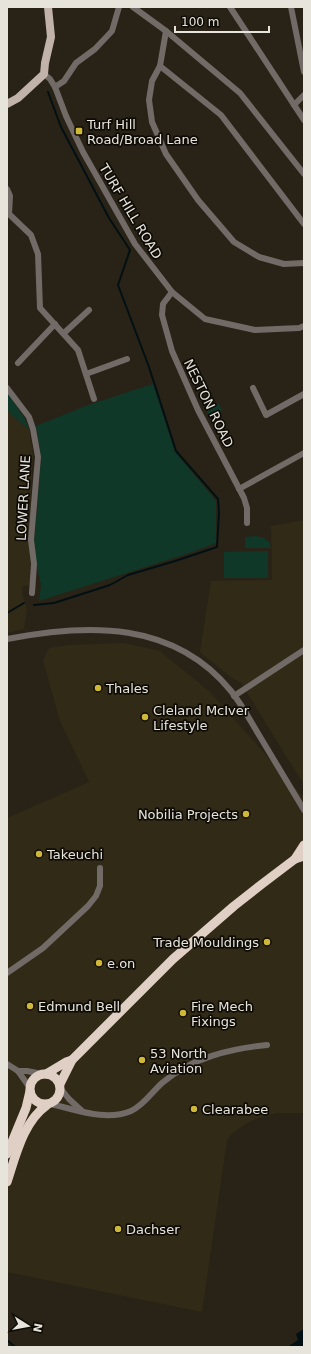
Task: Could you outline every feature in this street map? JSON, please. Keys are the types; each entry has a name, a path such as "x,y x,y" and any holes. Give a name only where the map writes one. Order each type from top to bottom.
{"highway":[{"path":"295,859 304,845"},
{"path":"7,1182 26,1129 36,1113 58,1098 60,1086 72,1060 173,959 234,906 295,859 304,856"},
{"path":"7,1154 26,1108 34,1079 72,1060"},
{"path":"44,1074 55,1076 60,1086"},
{"path":"30,1090 31,1095 36,1102 40,1104 49,1104"}],"main road":[{"path":"7,104 18,98 44,74 51,37 49,7"}],"street":[{"path":"55,87 64,81 76,63 95,49 112,31 119,7"},
{"path":"133,7 166,31 240,93 304,174"},
{"path":"230,7 304,120"},
{"path":"292,7 304,72"},
{"path":"166,31 160,66 152,81 148,100 152,122 166,154 198,200 234,242 259,257 284,264 304,263"},
{"path":"160,66 221,115 304,224"},
{"name":"TURF HILL ROAD","path":"44,74 50,79 55,87 66,116 83,152 135,244 172,292 205,319 255,330 299,328 304,326"},
{"path":"294,104 304,94"},
{"path":"7,189 10,196 8,214 31,235 38,254 40,308 78,350 94,399"},
{"name":"NESTON ROAD","path":"172,292 163,304 162,315 172,351 198,410 244,498 247,508 247,523"},
{"path":"64,333 89,310"},
{"path":"18,363 55,324"},
{"path":"86,374 127,359"},
{"name":"LOWER LANE","path":"7,388 29,417 33,429 38,457 31,540 34,564 30,590"},
{"path":"252,388 266,415 304,394"},
{"path":"239,489 304,452"},
{"path":"7,639 81,630 120,631 143,636 176,648 198,661 215,675 234,696 304,810"},
{"path":"234,696 304,650"},
{"path":"7,973 43,948 88,906 98,891 100,868"},
{"path":"49,1104 72,1110 105,1115 130,1111 141,1104 163,1082 182,1069 223,1052 245,1047 266,1045"},
{"path":"7,1064 18,1071 30,1090"},
{"path":"18,1071 44,1074"},
{"path":"60,1086 69,1099 82,1111"}],"shaded area":[{"path":"7,410 29,429 33,454 29,537 31,581 30,585 23,586 22,593 27,610 24,629 7,633"},
{"path":"304,520 304,785 241,683 229,676 200,652 211,581 272,580 271,526"},
{"path":"124,643 160,651 210,692 304,798 304,1113 276,1113 251,1121 235,1131 227,1140 202,1312 7,1272 7,818 89,782 60,721 43,660 49,648 69,645"},
{"path":"304,1329 304,1347 287,1347 298,1340 296,1334"}],"green space":[{"path":"153,384 175,452 216,501 216,543 39,601 41,585 34,545 41,458 36,426 88,405"},
{"path":"7,392 25,419 29,429 7,410"},
{"path":"218,403 222,411 209,417 205,408"},
{"path":"256,536 264,538 269,542 271,548 245,548 245,537"},
{"path":"268,551 268,578 224,578 224,552"}],"waterway":[{"path":"34,605 54,603 110,585 128,575 217,547 219,512 218,499 176,451 149,367 118,285 130,250 109,218 61,127 48,92"},
{"path":"7,613 24,603"},
{"path":"7,1340 15,1347"}],"place":[{"name":"Turf Hill Road/Broad Lane","path":"79,131"},
{"name":"Thales","path":"98,688"},
{"name":"Cleland McIver Lifestyle","path":"145,717"},
{"name":"Nobilia Projects","path":"246,814"},
{"name":"Takeuchi","path":"39,854"},
{"name":"Trade Mouldings","path":"267,942"},
{"name":"e.on","path":"99,963"},
{"name":"Edmund Bell","path":"30,1006"},
{"name":"Fire Mech Fixings","path":"183,1013"},
{"name":"53 North Aviation","path":"142,1060"},
{"name":"Clearabee","path":"194,1109"},
{"name":"Dachser","path":"118,1229"}]}
